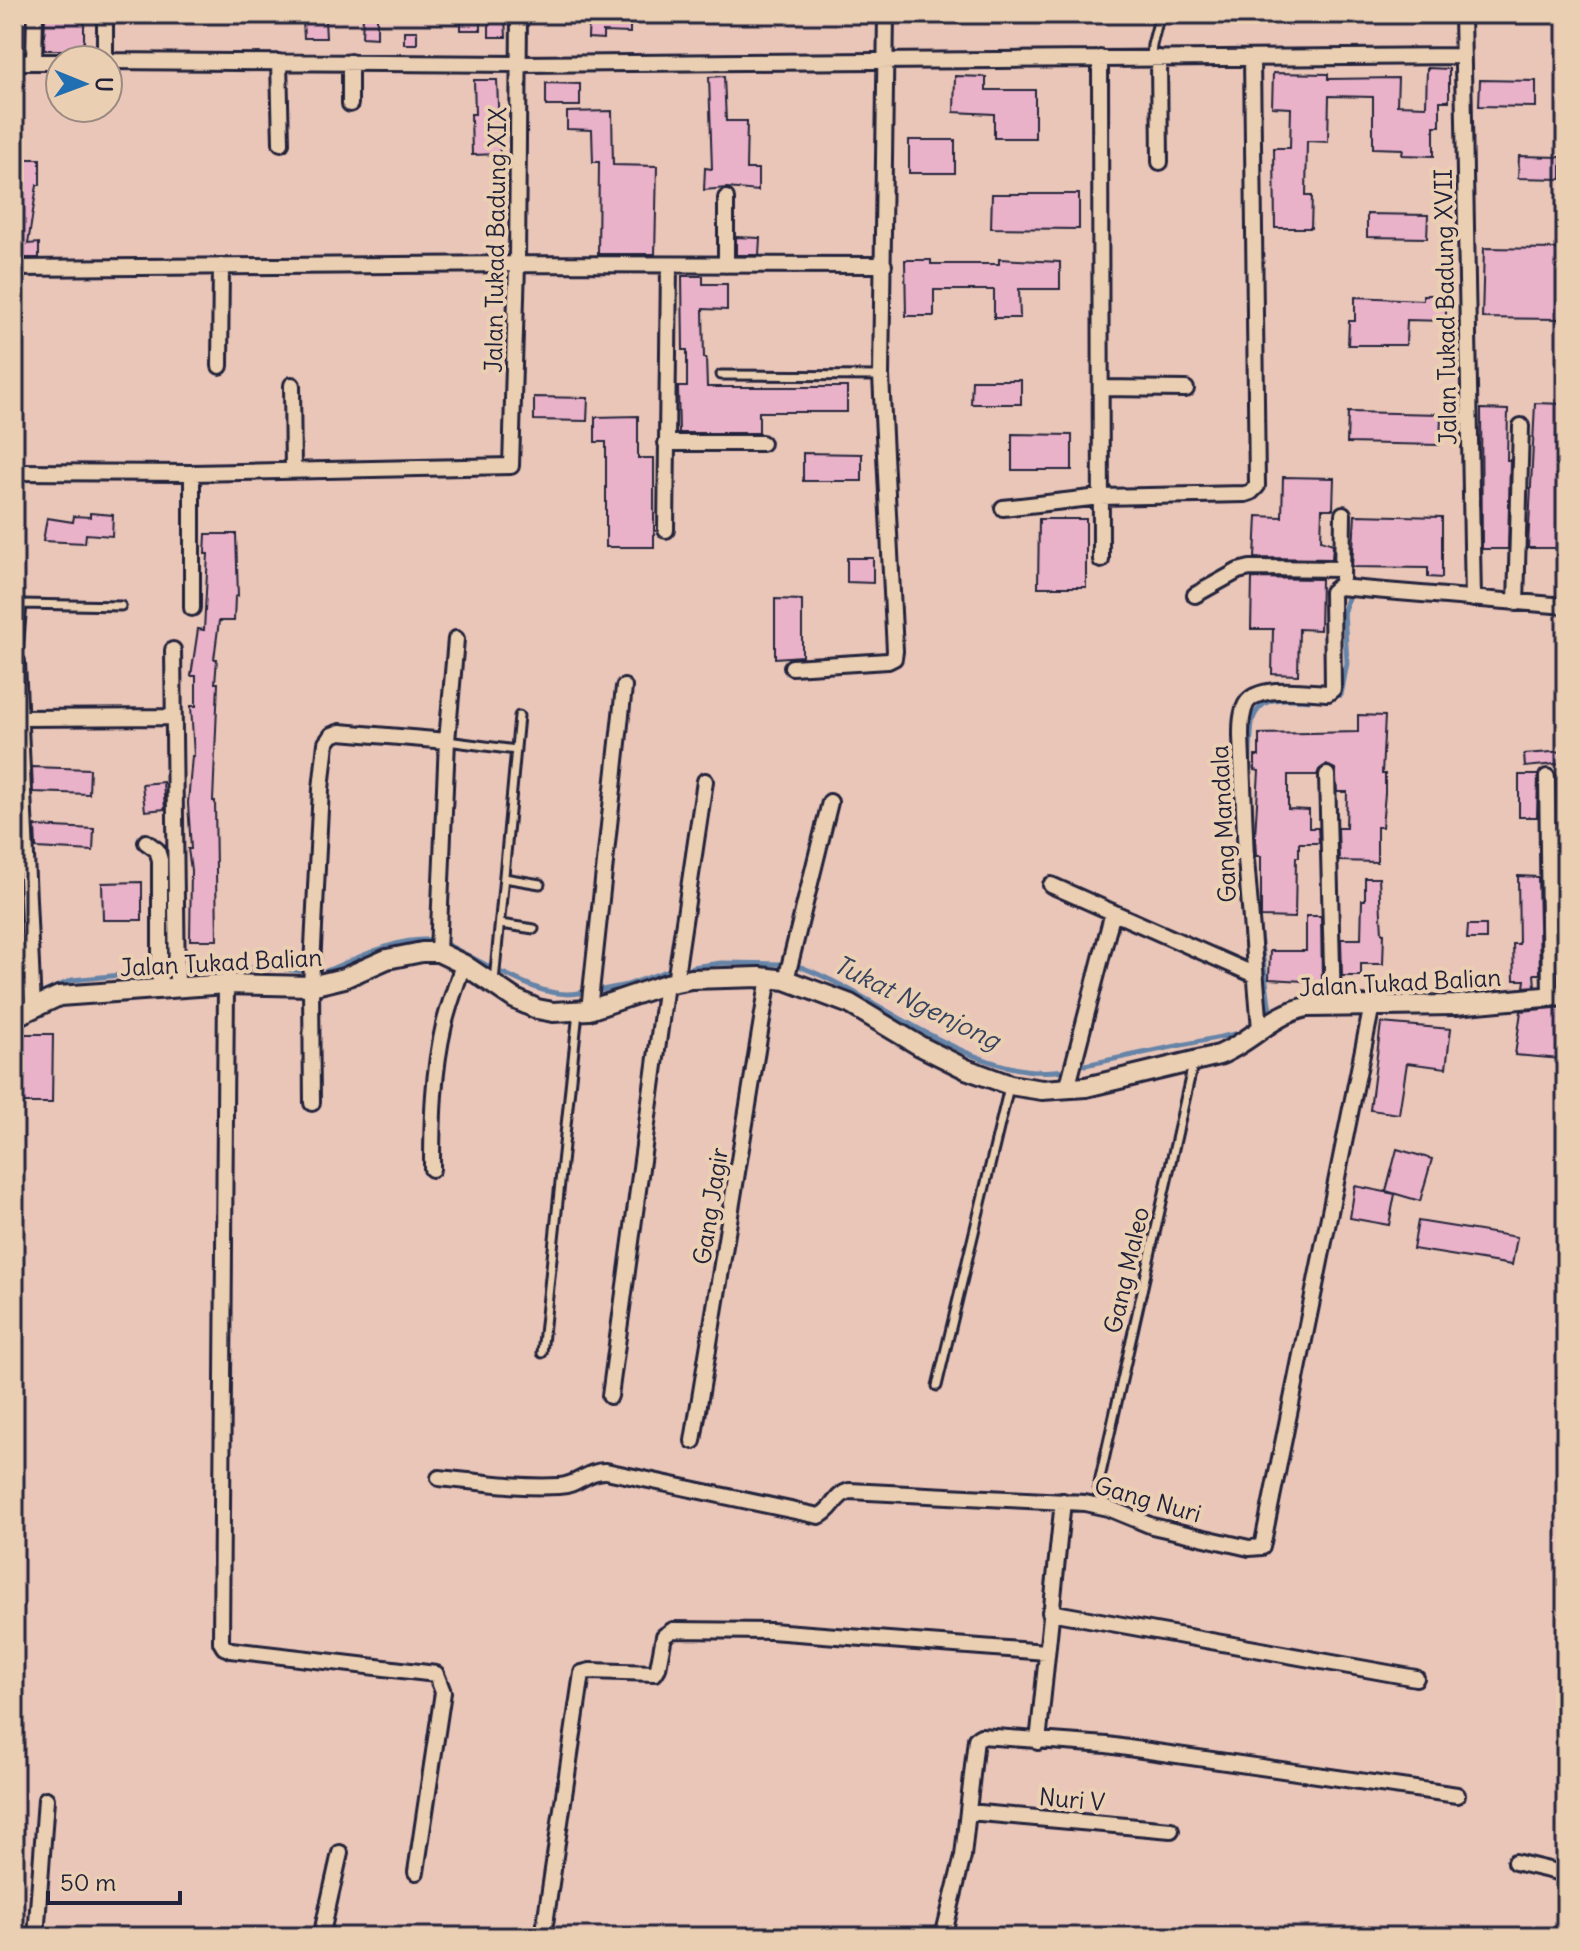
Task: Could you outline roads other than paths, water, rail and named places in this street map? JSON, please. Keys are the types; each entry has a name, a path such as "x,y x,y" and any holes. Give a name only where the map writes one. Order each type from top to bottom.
{"street":[{"path":"34,62 35,14"},
{"path":"105,14 106,44"},
{"name":"Jalan Tukad Badung XIX","path":"293,471 511,466 517,264 519,14"},
{"path":"792,667 888,661 895,654 881,376 886,14"},
{"name":"Jalan Tukad Badung XVII","path":"1462,14 1473,599"},
{"path":"124,60 520,64 1461,56"},
{"path":"1100,58 1101,560"},
{"path":"1155,58 1160,162"},
{"path":"1003,508 1100,497 1245,494 1257,486 1252,58"},
{"path":"14,62 44,62"},
{"path":"279,62 281,143"},
{"path":"350,62 350,104"},
{"path":"726,198 726,265"},
{"path":"666,530 669,265"},
{"path":"14,268 884,265"},
{"path":"220,366 221,266"},
{"path":"14,472 293,471 292,385"},
{"path":"1101,388 1186,389"},
{"path":"1516,603 1521,426"},
{"path":"666,443 762,443"},
{"path":"192,473 192,608"},
{"path":"1343,514 1342,587 1566,606"},
{"path":"1195,595 1238,571 1250,568 1342,569"},
{"name":"Gang Mandala","path":"1260,1029 1246,859 1241,736 1243,713 1247,702 1256,694 1266,691 1328,693 1333,689 1332,592 1342,587"},
{"path":"438,952 447,741 456,639"},
{"path":"169,987 173,650"},
{"path":"17,662 33,1008"},
{"path":"584,1011 624,687"},
{"path":"19,718 173,717"},
{"path":"312,1103 311,986 321,789 328,738 340,732 447,741"},
{"path":"1327,775 1333,1006"},
{"path":"1547,777 1558,996"},
{"path":"610,1396 670,983 705,781"},
{"path":"772,978 830,802"},
{"path":"146,842 157,850 160,860 169,987"},
{"path":"1051,885 1255,975"},
{"path":"1067,1089 1113,912"},
{"name":"Jalan Tukad Balian","path":"14,1017 59,996 226,984 311,986 344,978 387,959 438,952 537,1009 584,1011 670,983 772,978 850,1004 945,1060 1010,1085 1042,1090 1116,1081 1194,1062 1234,1048 1293,1010 1333,1006 1456,1005 1558,996"},
{"path":"432,1169 436,1072 444,1023 463,964"},
{"name":"Gang Jagir","path":"718,1235 772,978"},
{"name":"Gang Jagir","path":"693,1441 772,978"},
{"path":"226,984 221,1642 231,1650 436,1674 443,1692 416,1872"},
{"name":"Gang Nuri","path":"439,1478 562,1487 592,1472 606,1471 819,1516 825,1514 842,1493 849,1491 1063,1501 1108,1508 1152,1526 1200,1537 1257,1549 1263,1546 1372,1005"},
{"path":"1038,1742 1063,1501"},
{"path":"1050,1612 1416,1678"},
{"path":"545,1924 582,1673 655,1673 664,1636 673,1630 771,1631 1046,1652"},
{"path":"943,1937 963,1856 976,1739 981,1736 1107,1745 1457,1795"},
{"path":"36,1937 46,1799"},
{"name":"Nuri V","path":"969,1812 1171,1830"},
{"path":"321,1937 340,1853"},
{"path":"1515,1862 1566,1874"}],"lane":[{"path":"1155,58 1152,45 1160,14"},
{"path":"721,375 881,376"},
{"path":"17,662 22,604 121,606"},
{"path":"494,985 519,716"},
{"path":"447,741 516,750"},
{"path":"504,878 540,884"},
{"path":"500,924 534,929"},
{"path":"542,1353 584,1011"},
{"name":"Gang Maleo","path":"1098,1487 1194,1062"},
{"path":"937,1386 1010,1085"}],"waterway":[{"path":"1330,697 1341,695 1347,663 1344,611 1349,595 1354,593"},
{"path":"1459,604 1566,613"},
{"path":"1262,1018 1270,1011 1250,830 1252,721 1257,711 1271,701 1320,699"},
{"name":"Tukat Ngenjong","path":"326,971 392,945 433,940"},
{"name":"Tukat Ngenjong","path":"444,943 488,966"},
{"name":"Tukat Ngenjong","path":"692,967 721,963 781,964"},
{"name":"Tukat Ngenjong","path":"801,967 964,1051 998,1064 1031,1071 1064,1070"},
{"name":"Tukat Ngenjong","path":"189,969 275,968 302,971"},
{"name":"Tukat Ngenjong","path":"597,991 627,985 672,969"},
{"name":"Tukat Ngenjong","path":"42,993 72,980 140,973"},
{"name":"Tukat Ngenjong","path":"503,973 552,992 584,992"},
{"name":"Tukat Ngenjong","path":"1085,1065 1240,1033 1256,1021"}]}
